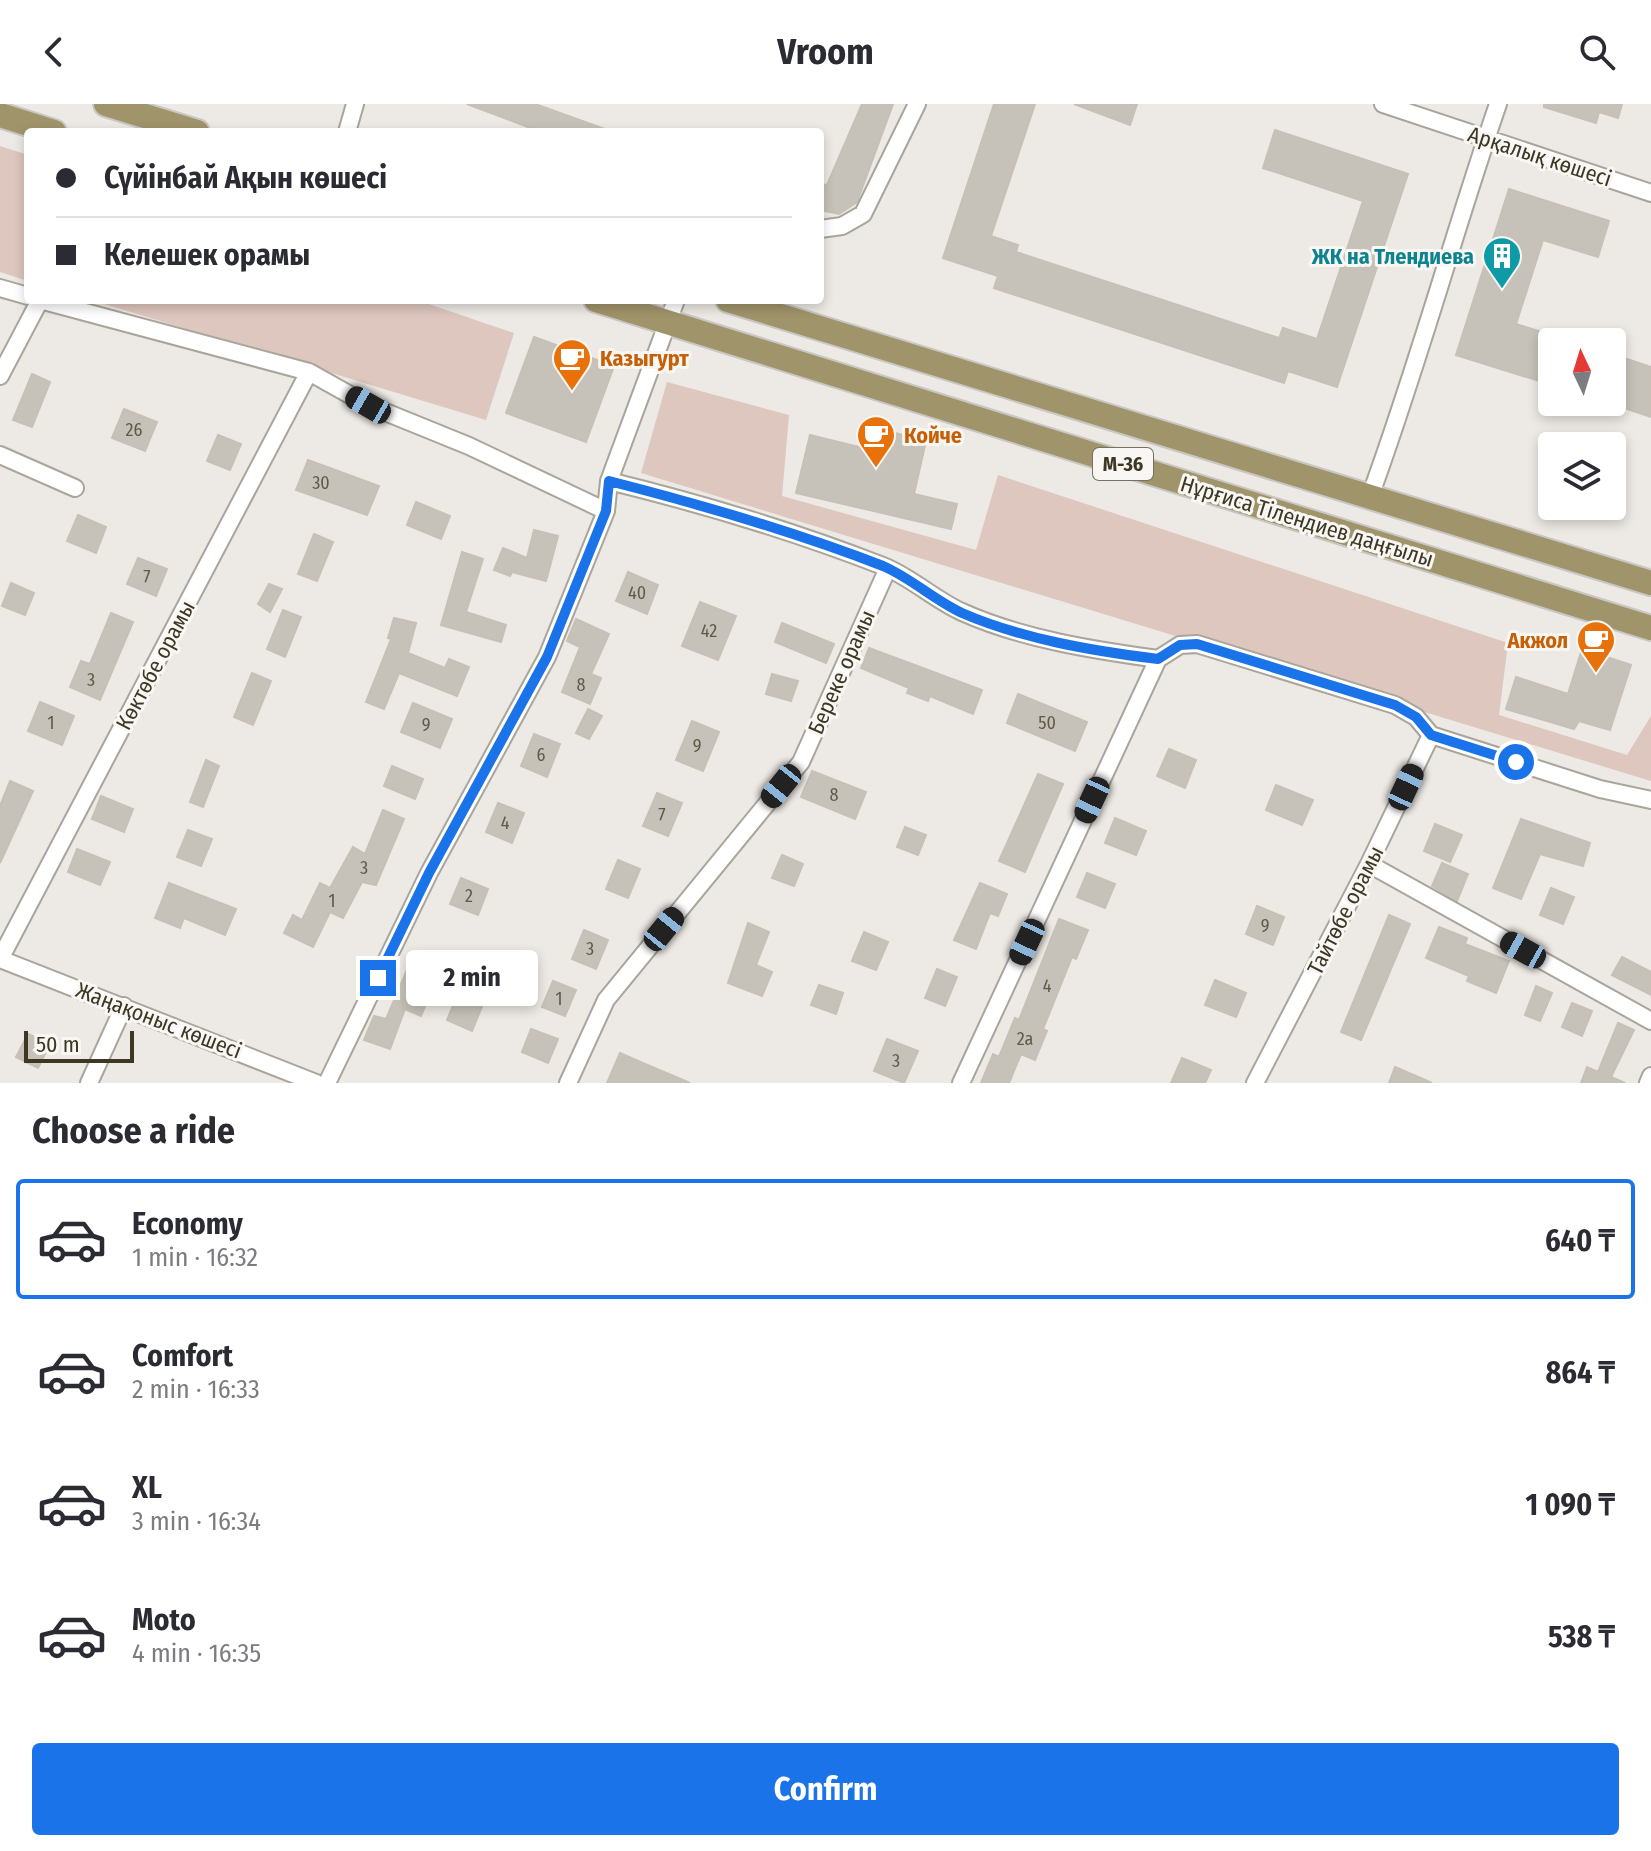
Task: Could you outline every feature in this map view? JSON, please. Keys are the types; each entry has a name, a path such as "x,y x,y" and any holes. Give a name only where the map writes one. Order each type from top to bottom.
{"main road":[{"path":"106,104 184,128"},
{"path":"0,115 41,128"},
{"name":"Нұрғиса Тілендиев даңғылы","path":"624,304 673,311 1651,628"},
{"name":"Нұрғиса Тілендиев даңғылы","path":"741,304 1651,583"}],"street":[{"path":"348,128 355,104"},
{"path":"824,228 842,226 863,214 917,104"},
{"name":"Арқалық көшесі","path":"1383,104 1651,193"},
{"path":"1369,499 1414,376 1441,278 1498,104"},
{"path":"0,288 24,295"},
{"path":"0,376 38,304"},
{"path":"55,304 309,372 368,405 469,446 606,511"},
{"path":"327,1083 429,873 547,657 606,511 609,481 673,311"},
{"name":"Көктөбе орамы","path":"0,959 309,372"},
{"path":"0,455 75,488"},
{"path":"609,481 718,508 888,568 962,613 1053,641 1158,659"},
{"name":"Береке орамы","path":"568,1083 606,1000 801,762 888,568"},
{"path":"961,1083 1158,659 1180,645 1197,644 1395,705 1416,717 1431,735 1600,789 1651,800"},
{"name":"Тайтөбе орамы","path":"1255,1083 1369,864 1431,735"},
{"path":"1369,864 1651,1021"},
{"name":"Жаңақоныс көшесі","path":"0,959 316,1083"},
{"path":"89,1083 124,1006"},
{"path":"1648,1083 1651,1076"}],"shaded area":[{"path":"0,146 24,154 24,280 0,272"},
{"path":"104,304 429,304 514,333 486,420"},
{"path":"667,382 789,415 782,496 976,550 998,475 1508,643 1499,715 1627,755 1651,716 1651,781 641,473"}],"building":[{"path":"467,104 535,104 602,128 530,128"},
{"path":"862,104 893,104 857,202 839,214 824,211 824,185 827,185"},
{"path":"994,104 1035,104 991,236 1018,245 1016,252 1279,338 1283,328 1317,339 1363,201 1263,168 1275,130 1408,174 1337,387 1288,371 1284,383 994,288 998,276 943,258"},
{"path":"1074,104 1137,104 1130,125"},
{"path":"1544,104 1622,104 1618,118 1599,112 1596,123 1544,107"},
{"name":"ЖК на Тлендиева","path":"1509,189 1609,221 1598,257 1543,240 1516,324 1538,331 1538,381 1456,355"},
{"path":"534,337 614,366 586,442 506,413"},
{"path":"1626,359 1651,367 1651,417 1626,409"},
{"path":"32,374 50,382 32,427 13,420"},
{"path":"124,409 157,422 145,451 112,438"},
{"path":"876,428 926,441 914,494 957,504 951,529 796,493 810,435 871,450"},
{"path":"218,435 241,444 230,470 207,461"},
{"path":"308,460 379,486 367,515 296,490"},
{"path":"416,502 450,516 441,539 407,525"},
{"path":"78,515 106,527 96,553 67,541"},
{"path":"534,530 558,536 546,581 512,572 510,576 494,570 503,548 527,558"},
{"path":"314,534 333,542 317,581 298,574"},
{"path":"462,552 483,559 466,612 506,625 501,642 441,625"},
{"path":"138,558 167,569 156,596 127,584"},
{"path":"628,572 658,585 647,614 616,601"},
{"path":"11,583 34,593 25,615 2,606"},
{"path":"269,584 282,589 270,612 258,604"},
{"path":"700,602 736,616 718,660 682,646"},
{"path":"283,610 301,617 285,657 267,649"},
{"path":"111,613 133,622 100,700 70,687 81,661 90,664"},
{"path":"394,618 416,623 408,653 445,668 449,659 469,667 457,696 399,673 384,709 366,702 391,639 388,638"},
{"path":"576,619 609,634 591,674 601,678 590,704 562,692 580,647 567,641"},
{"path":"782,623 834,644 826,663 775,642"},
{"path":"869,648 982,690 973,714 930,696 928,701 907,693 909,688 861,668"},
{"path":"1582,649 1631,665 1610,730 1579,721 1574,729 1506,709 1516,677 1568,694"},
{"path":"252,673 271,681 253,725 234,717"},
{"path":"772,674 798,681 791,701 766,694"},
{"path":"1018,694 1087,722 1075,751 1007,723"},
{"path":"40,702 74,716 62,745 28,731"},
{"path":"413,703 452,719 440,748 401,732"},
{"path":"588,709 602,716 589,739 576,733"},
{"path":"692,721 719,732 703,771 676,760"},
{"path":"534,734 560,744 547,777 521,766"},
{"path":"1169,749 1196,760 1185,788 1157,776"},
{"path":"206,760 219,766 203,807 190,802"},
{"path":"392,766 423,779 415,799 384,786"},
{"path":"812,771 866,792 855,819 801,797"},
{"path":"1038,774 1063,784 1025,872 999,861"},
{"path":"10,781 33,791 0,863 0,806"},
{"path":"1276,785 1313,800 1302,825 1266,810"},
{"path":"657,793 682,803 668,836 643,826"},
{"path":"101,796 133,809 124,832 92,819"},
{"path":"498,803 524,813 512,843 486,832"},
{"path":"383,810 404,819 376,885 362,882 343,918 330,912 313,947 284,933 293,915 302,920 320,883 330,888 353,847 365,854"},
{"path":"1115,818 1146,831 1136,855 1105,843"},
{"path":"1521,819 1590,843 1583,866 1540,854 1521,899 1493,888"},
{"path":"1435,824 1462,835 1450,862 1424,851"},
{"path":"905,827 926,835 918,855 897,847"},
{"path":"188,830 212,839 201,866 177,857"},
{"path":"77,849 110,862 100,885 68,872"},
{"path":"782,855 803,864 794,886 772,878"},
{"path":"618,860 640,869 628,898 606,889"},
{"path":"1442,863 1468,874 1457,901 1432,886"},
{"path":"1087,873 1115,884 1105,908 1077,897"},
{"path":"461,878 488,889 478,915 450,904"},
{"path":"169,883 236,909 225,935 184,918 180,928 155,918"},
{"path":"980,883 1007,894 998,916 990,913 976,949 954,940"},
{"path":"1551,888 1574,897 1563,924 1540,915"},
{"path":"1257,906 1284,917 1273,945 1246,934"},
{"path":"1389,915 1410,924 1361,1040 1341,1032"},
{"path":"1059,919 1088,930 1076,959 1072,957 1043,1029 1047,1031 1035,1060 1021,1054 1009,1083 981,1083 993,1054 999,1057 1015,1018 1019,1020"},
{"path":"748,923 769,932 756,965 772,972 762,996 728,983"},
{"path":"1439,927 1467,938 1465,944 1509,961 1496,993 1467,981 1469,976 1426,958"},
{"path":"584,930 608,940 596,969 572,959"},
{"path":"864,932 888,942 876,970 852,961"},
{"path":"1622,957 1651,972 1651,995 1612,975"},
{"path":"937,969 957,977 945,1006 925,998"},
{"path":"406,972 434,984 421,1016 405,1009 390,1049 364,1040 374,1016 386,1019"},
{"path":"1215,980 1246,993 1236,1017 1205,1005"},
{"path":"553,981 576,990 565,1016 542,1007"},
{"path":"819,985 843,993 836,1014 811,1005"},
{"path":"1536,986 1552,993 1540,1021 1525,1015"},
{"path":"458,994 483,1004 472,1031 447,1020"},
{"path":"1572,1003 1592,1011 1582,1036 1562,1027"},
{"path":"1618,1023 1634,1030 1611,1077 1625,1083 1581,1083 1587,1067 1598,1072"},
{"path":"531,1029 558,1039 548,1063 522,1052"},
{"path":"28,1034 50,1044 38,1068 16,1057"},
{"path":"887,1039 918,1051 904,1083 874,1071"},
{"path":"620,1053 645,1064 690,1083 607,1083"},
{"path":"1182,1058 1211,1070 1205,1083 1171,1083"},
{"path":"1395,1067 1432,1083 1389,1083"}],"place":[{"name":"ЖК на Тлендиева","path":"1502,290"},
{"name":"Казыгурт","path":"572,392"},
{"name":"Койче","path":"876,469"},
{"name":"Акжол","path":"1596,674"}],"route":[{"path":"378,978 429,873 547,657 606,511 609,481 718,508 796,533 888,568 962,613 1053,641 1126,655 1158,659 1180,645 1197,644 1395,705 1416,717 1431,735 1516,762"}]}
